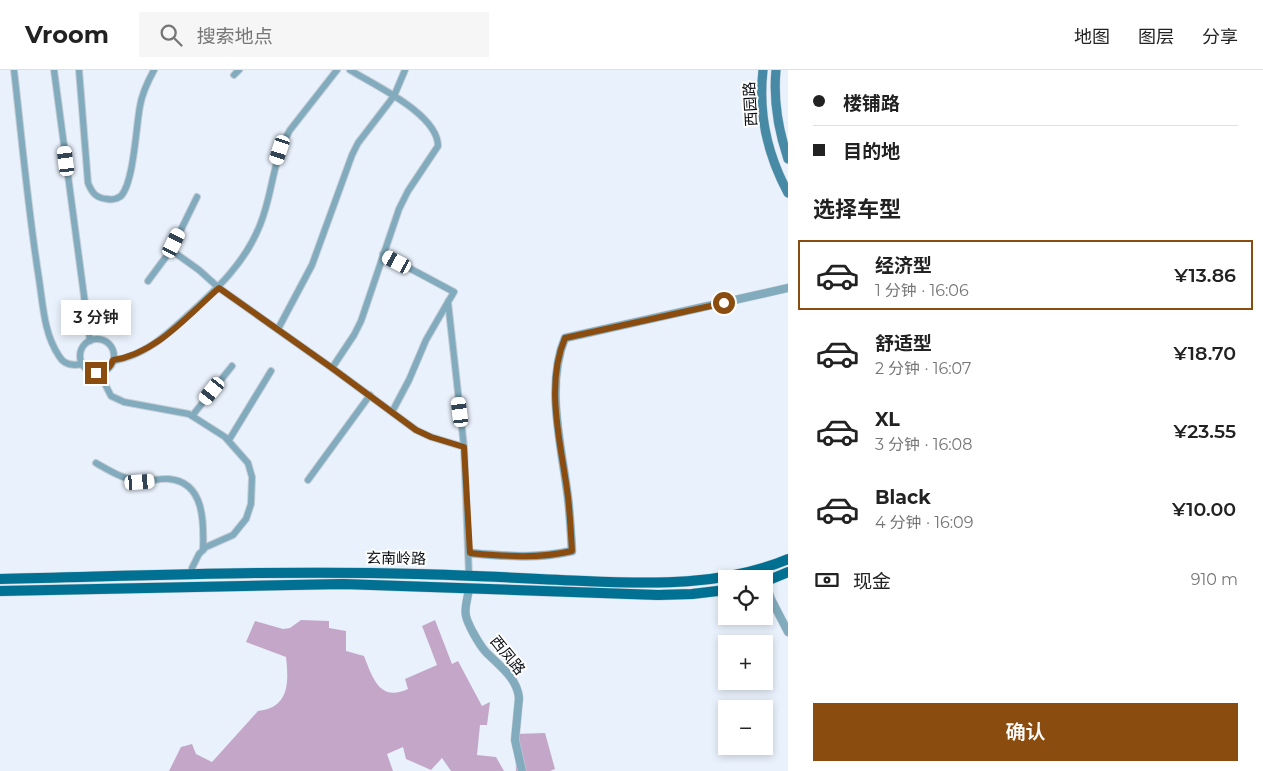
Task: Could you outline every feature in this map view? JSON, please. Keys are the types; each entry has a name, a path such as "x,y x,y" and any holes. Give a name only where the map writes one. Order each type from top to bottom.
{"main road":[{"name":"西园路","path":"762,70 761,106 765,131 773,160 788,193"},
{"name":"西园路","path":"776,70 774,96 776,116 788,159"},
{"name":"玄南岭路","path":"773,570 788,559"},
{"name":"玄南岭路","path":"0,579 285,572 411,573 608,582 682,582 718,578"},
{"name":"玄南岭路","path":"773,576 788,572"},
{"name":"玄南岭路","path":"0,591 284,585 371,585 658,595 718,591"}],"street":[{"path":"14,70 33,239 47,332 63,361 70,364 82,364"},
{"path":"54,70 90,341"},
{"path":"79,70 88,183 91,192 99,198 112,200 121,196 126,185 132,162 140,105 154,70"},
{"path":"113,360 127,358 155,345 219,288 235,269 258,230 265,213 276,162 284,139 337,70"},
{"path":"332,368 358,327 403,200 438,146 437,138 422,116 394,96 350,70"},
{"path":"278,329 312,265 352,155 358,143 394,96 405,70"},
{"path":"148,281 171,250 197,197"},
{"path":"171,250 199,270 219,288 423,434 464,447"},
{"path":"383,254 454,292 426,340 409,380 392,412"},
{"path":"470,553 526,557 546,556 572,551 568,499 556,403 557,369 565,338 788,288"},
{"path":"448,302 464,447 470,576"},
{"path":"102,339 108,342 113,349 113,360 109,368 99,372 88,370 82,364 80,354 82,347 90,341 102,339"},
{"path":"192,416 232,366"},
{"path":"99,372 111,396 124,402 192,416 229,440 248,463 252,477 251,504 246,519 233,535 206,547 192,568"},
{"path":"229,440 271,372"},
{"path":"308,480 370,395"},
{"path":"96,463 129,479 140,482 167,479 180,481 187,486 193,491 200,504 204,526 203,550"},
{"name":"西凤路","path":"469,589 466,614 468,621 484,649 507,673 519,692 515,740 522,771"},
{"path":"773,604 788,632"}],"shaded area":[{"path":"301,620 329,621 329,628 346,631 346,651 364,656 374,680 384,690 391,693 408,689 405,679 437,665 422,626 435,620 452,664 458,661 482,706 490,702 487,725 480,725 477,755 496,757 504,771 451,771 442,758 431,770 406,759 403,747 387,754 393,771 169,771 181,747 192,744 196,754 212,762 258,711 276,705 285,693 287,685 286,657 246,642 255,621 283,629 290,628"},
{"path":"545,733 555,769 550,771 516,771 515,734"}],"route":[{"path":"96,373 109,368 113,360 127,358 155,345 219,288 416,430 431,437 464,447 470,553 518,557 555,555 572,551 568,499 556,403 558,361 565,338 724,303"}]}
